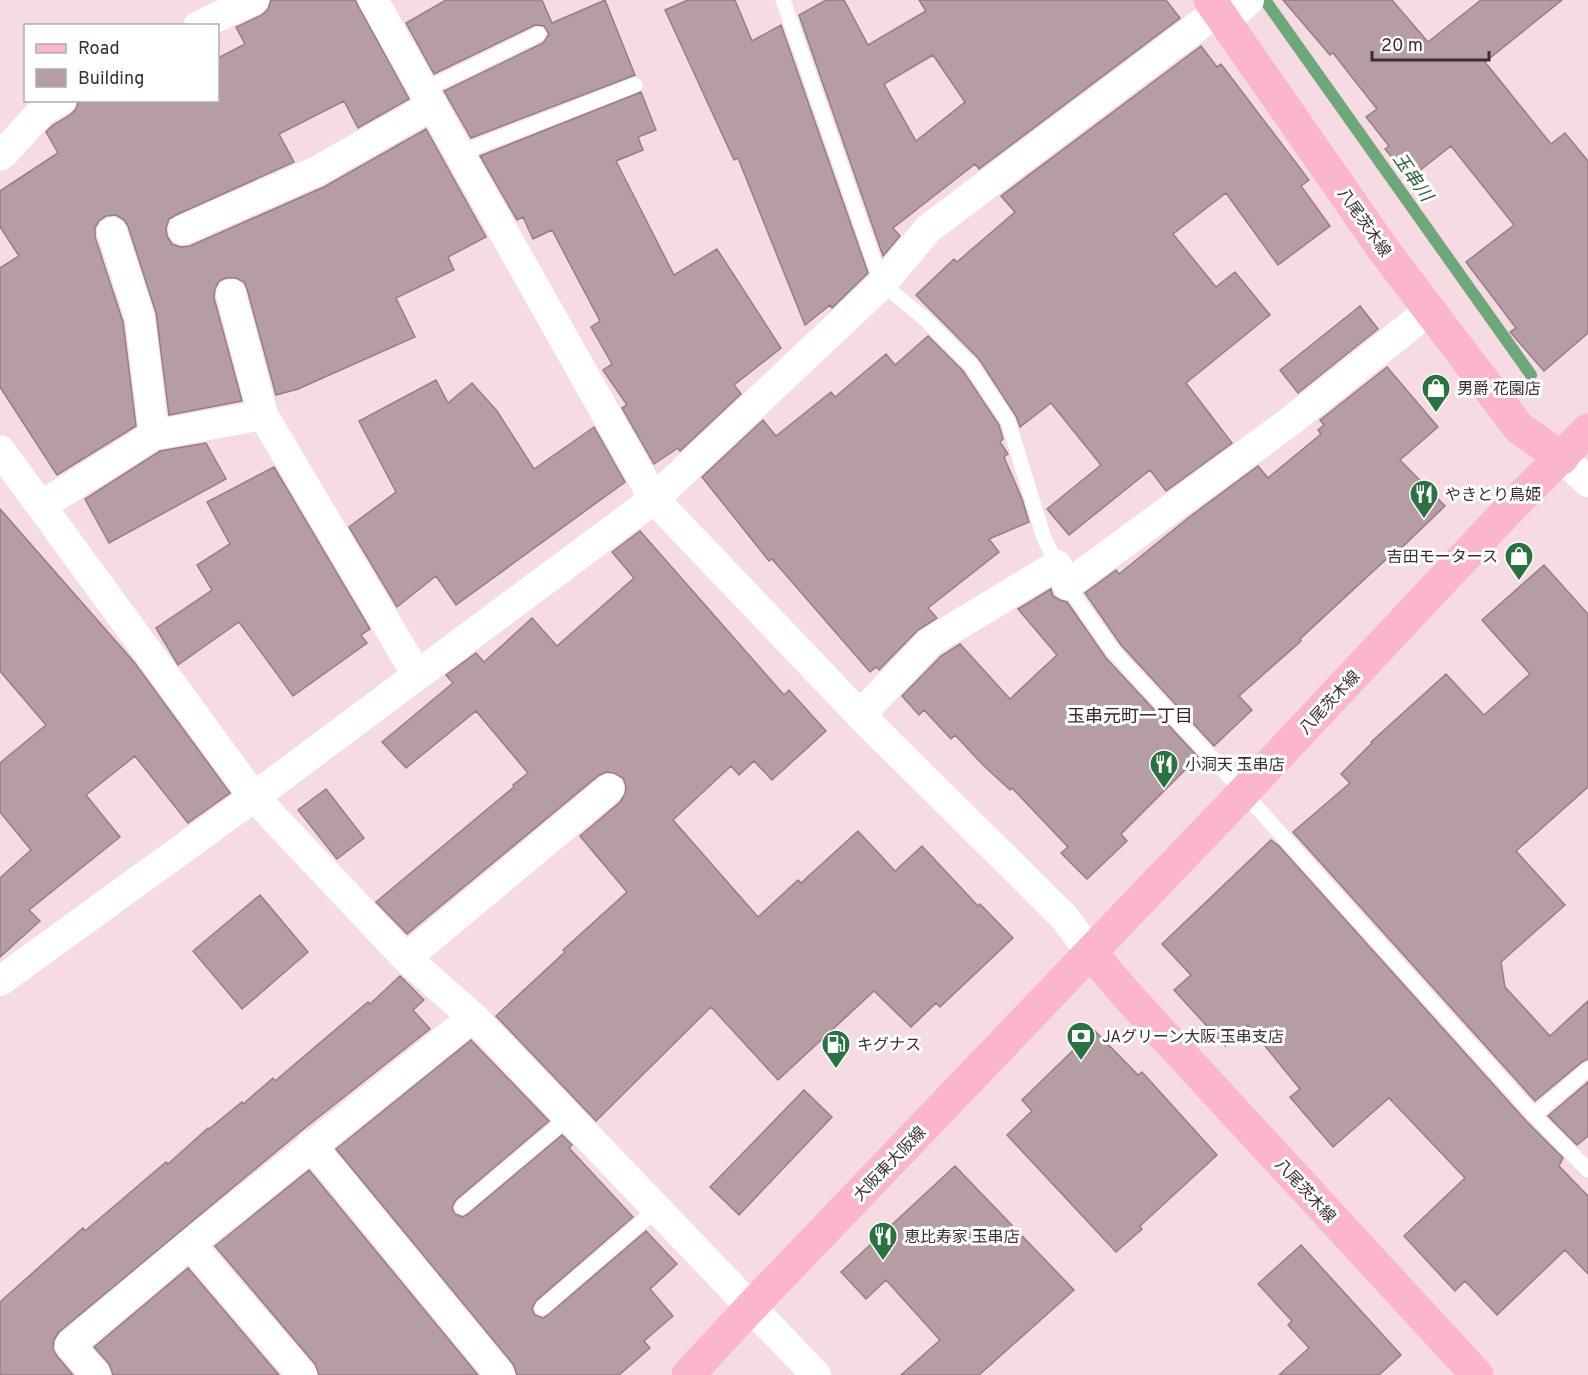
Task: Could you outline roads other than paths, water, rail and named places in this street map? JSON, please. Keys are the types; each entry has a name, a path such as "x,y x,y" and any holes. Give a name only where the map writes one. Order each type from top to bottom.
{"main road":[{"name":"八尾茨木線","path":"1226,8 1383,249 1520,428 1562,458 1514,504 1091,953 1133,1002 1477,1375"},
{"path":"1562,458 1588,430"},
{"name":"大阪東大阪線","path":"688,1375 1091,953"}],"street":[{"path":"202,24 254,0"},
{"path":"374,0 654,499 860,716 1064,917 1091,953"},
{"path":"0,981 254,797 654,499 882,284 928,229 1226,8"},
{"path":"183,230 317,171 428,97"},
{"path":"0,156 42,111 58,102"},
{"path":"112,232 140,318 154,435"},
{"path":"231,294 263,414 417,675"},
{"path":"860,716 930,642 1062,575 1288,423 1430,310"},
{"path":"41,506 154,435 263,414"},
{"path":"0,450 254,797 406,958 473,1017 816,1375"},
{"path":"1562,458 1588,482"},
{"path":"406,958 609,789"},
{"path":"96,1375 70,1345 311,1145 473,1017"},
{"path":"311,1145 500,1375"},
{"path":"190,1244 302,1375"}],"lane":[{"path":"783,0 882,284 924,318 971,365 1008,421 1044,538 1062,575 1113,651 1534,1115 1588,1170"},
{"path":"428,97 539,34"},
{"path":"460,153 635,85"},
{"path":"1534,1115 1588,1069"},
{"path":"462,1206 569,1117"},
{"path":"542,1308 657,1209"}],"waterway":[{"name":"玉串川","path":"1265,0 1531,375"}],"place":[{"name":"男爵 花園店","path":"1436,414"},
{"name":"やきとり鳥姫","path":"1424,520"},
{"name":"吉田モータース","path":"1519,582"},
{"name":"小洞天 玉串店","path":"1164,790"},
{"name":"JAグリーン大阪 玉串支店","path":"1081,1062"},
{"name":"キグナス","path":"836,1070"},
{"name":"恵比寿家 玉串店","path":"883,1262"}],"district":[{"name":"玉串元町一丁目","path":"1130,716"}]}
